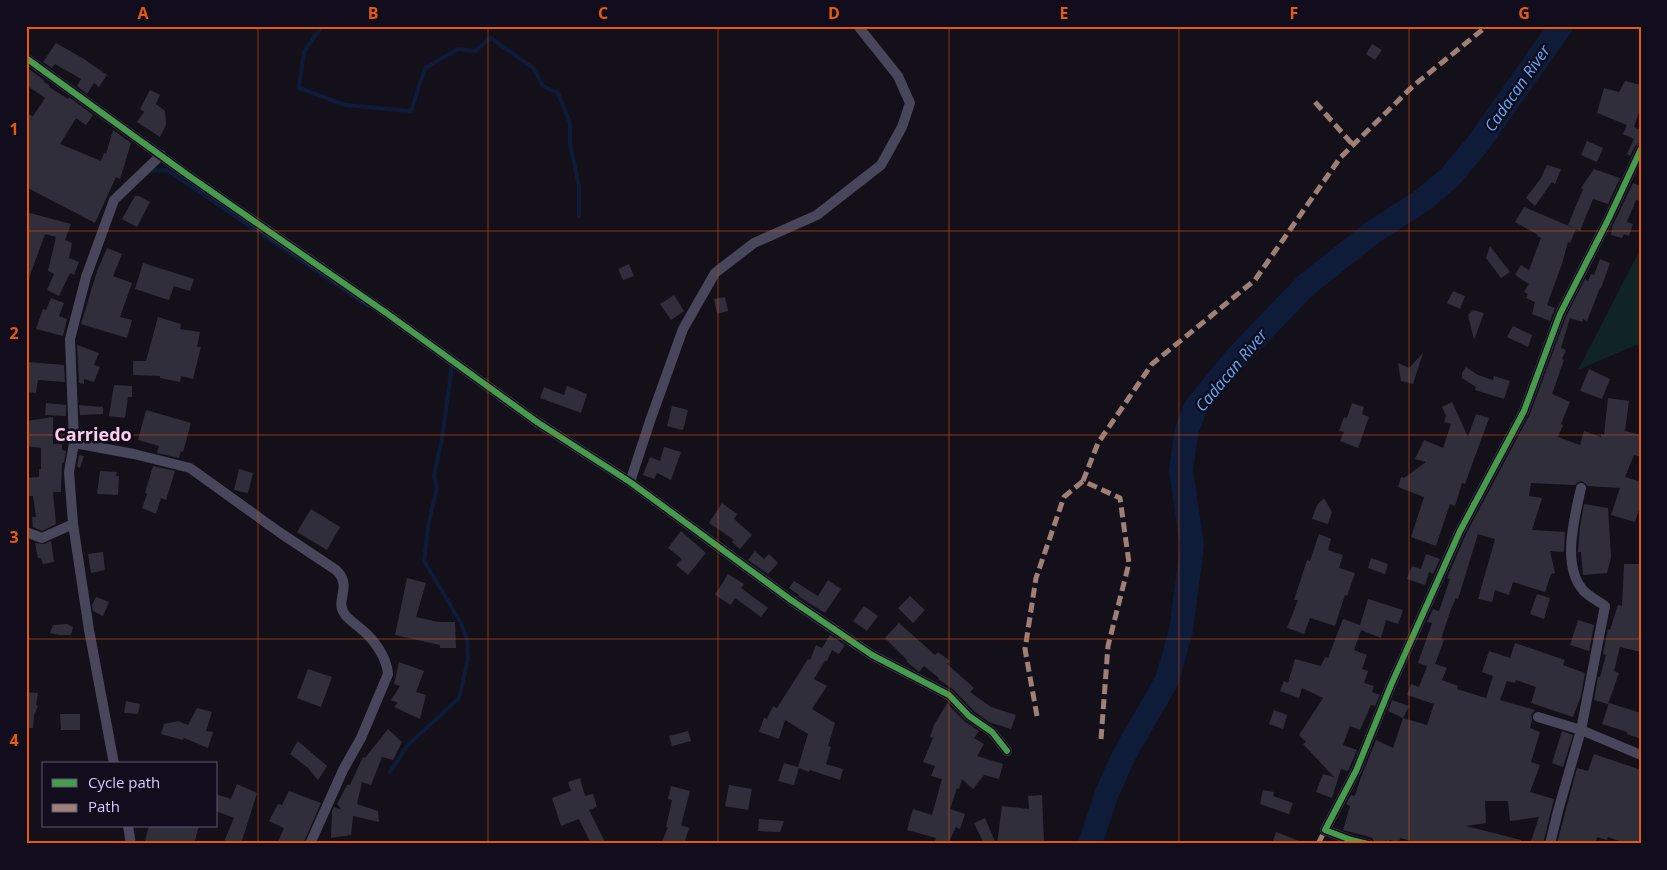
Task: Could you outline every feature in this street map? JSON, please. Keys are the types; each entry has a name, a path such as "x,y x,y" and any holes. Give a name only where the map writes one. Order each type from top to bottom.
{"street":[{"path":"630,482 683,329 715,273 754,243 817,215 881,165 902,127 910,103 898,76 858,26"},
{"path":"26,58 537,422 630,482 791,600 872,655 949,695 968,716 992,732 1007,751"},
{"path":"1368,844 1351,840 1326,830 1356,771 1391,685 1460,532 1524,411 1560,314 1608,220 1641,149"},
{"path":"114,762 89,630 73,524 69,472 74,443 70,339 86,277 114,200 161,155"},
{"path":"74,443 134,454 190,468 343,576 342,608 344,614 369,636 387,665 388,674 361,738 343,770 310,844"},
{"path":"1550,844 1581,730 1604,606 1583,590 1574,575 1571,550 1572,530 1581,488"},
{"path":"26,532 42,538 73,524"},
{"path":"1538,717 1581,730 1641,755"},
{"path":"128,828 131,844"}],"green space":[{"path":"1641,248 1641,347 1636,345 1578,370"}],"building":[{"path":"56,43 107,75 99,87 94,83 87,94 77,86 81,79 55,64 52,68 43,62"},
{"path":"1372,44 1382,50 1375,60 1366,54"},
{"path":"26,67 44,80 49,87 68,99 69,97 93,115 86,125 76,118 60,144 101,161 104,153 106,154 113,130 131,143 120,179 116,177 95,223 26,187 26,113 33,116 45,98 26,85"},
{"path":"1625,81 1641,85 1641,106 1634,127 1638,129 1641,123 1641,142 1635,146 1630,156 1627,154 1634,139 1623,134 1627,125 1597,113 1604,88 1619,92"},
{"path":"150,90 160,95 156,104 165,111 166,125 160,137 137,122 144,112 140,109"},
{"path":"1587,141 1603,148 1597,162 1581,155"},
{"path":"1547,165 1561,169 1555,184 1552,182 1535,206 1526,198 1541,178"},
{"path":"1594,169 1620,178 1608,204 1593,199 1580,231 1568,225 1583,189 1581,188"},
{"path":"1633,183 1641,186 1641,201 1636,200 1627,222 1633,224 1629,236 1624,234 1622,238 1611,235 1612,227"},
{"path":"135,196 150,202 137,227 122,219"},
{"path":"1524,207 1576,229 1570,243 1568,242 1547,305 1555,308 1550,321 1532,314 1535,302 1526,298 1528,294 1524,292 1529,284 1515,275 1521,265 1529,270 1541,238 1515,222"},
{"path":"26,212 71,224 65,240 72,243 69,258 79,262 74,275 70,273 59,296 47,290 54,274 48,271 56,237 45,234 28,281 26,281"},
{"path":"1490,246 1510,272 1501,278 1486,258"},
{"path":"107,248 122,254 113,276 132,283 120,317 132,320 127,338 81,324 97,271"},
{"path":"1600,259 1610,263 1587,321 1583,319 1582,322 1570,318 1561,348 1566,350 1562,359 1564,360 1552,394 1570,402 1558,437 1580,445 1584,431 1601,437 1601,434 1604,435 1608,398 1629,401 1625,431 1641,435 1641,457 1634,455 1625,477 1641,482 1641,504 1635,522 1611,515 1620,488 1588,486 1582,481 1575,485 1531,483 1529,496 1542,498 1532,530 1565,532 1564,552 1550,551 1555,573 1551,574 1545,592 1513,582 1509,595 1495,590 1492,602 1478,599 1495,539 1478,534 1458,599 1456,598 1451,609 1441,639 1444,640 1435,664 1447,668 1442,680 1458,686 1457,689 1486,698 1493,676 1482,672 1489,651 1510,658 1515,643 1565,660 1563,665 1585,673 1581,696 1573,717 1531,703 1536,687 1516,680 1515,683 1507,681 1500,700 1535,710 1531,715 1530,728 1540,732 1531,762 1540,765 1530,792 1554,799 1543,844 1530,844 1539,817 1510,821 1508,801 1485,801 1486,823 1466,826 1521,840 1520,844 1423,844 1400,838 1399,843 1385,840 1384,844 1375,844 1370,837 1343,830 1350,806 1346,804 1351,795 1355,796 1376,740 1393,748 1403,718 1427,725 1434,704 1407,695 1411,684 1419,687 1427,666 1418,663 1432,623 1427,622 1433,609 1439,611 1450,579 1447,578 1466,534 1530,414 1566,317 1585,279 1588,281 1591,274 1594,275"},
{"path":"143,263 194,279 190,291 174,286 169,300 135,289"},
{"path":"629,264 634,276 623,280 618,269"},
{"path":"1453,291 1465,296 1460,309 1447,303"},
{"path":"674,295 684,311 671,320 660,304"},
{"path":"725,297 728,311 717,314 714,299"},
{"path":"51,298 64,303 59,316 67,319 63,336 36,329 43,309 46,310"},
{"path":"1473,310 1484,313 1474,340 1468,315"},
{"path":"158,317 181,324 180,329 200,332 197,347 201,347 193,379 181,376 180,382 160,378 160,376 133,375 133,361 146,361"},
{"path":"1513,326 1532,335 1528,347 1507,337"},
{"path":"77,345 99,353 94,365 100,367 94,382 84,379 84,384 79,383"},
{"path":"1423,353 1413,384 1401,381 1398,363 1409,368"},
{"path":"28,362 64,365 65,382 38,380 36,393 26,392 26,368"},
{"path":"1466,367 1478,375 1493,380 1494,376 1510,381 1504,399 1475,390 1476,387 1462,378 1462,373"},
{"path":"1589,369 1610,379 1602,399 1580,391"},
{"path":"114,385 132,386 132,397 128,397 125,418 109,416"},
{"path":"567,386 587,394 581,413 540,398 544,387 564,395"},
{"path":"1452,402 1468,437 1476,414 1489,418 1465,484 1462,483 1455,506 1450,504 1436,546 1411,537 1424,497 1398,487 1401,477 1404,478 1426,462 1415,459 1424,440 1443,448 1451,424 1444,422 1446,416 1442,407"},
{"path":"46,403 66,405 66,416 45,415"},
{"path":"1352,403 1364,407 1362,414 1369,417 1358,448 1340,441 1344,432 1339,431 1344,417 1347,418"},
{"path":"79,405 103,407 103,414 80,415"},
{"path":"672,406 688,410 683,430 667,426"},
{"path":"146,410 191,423 183,452 181,451 179,458 157,453 159,446 138,440"},
{"path":"53,417 53,444 62,444 62,450 66,451 64,463 62,462 61,492 53,492 56,524 42,531 33,527 32,517 36,517 33,496 26,496 26,478 39,477 41,448 26,446 26,421"},
{"path":"664,447 681,452 671,480 657,473 654,479 643,475 650,457 660,461"},
{"path":"79,455 84,456 80,468 77,467"},
{"path":"153,466 175,471 166,500 161,498 156,514 142,508"},
{"path":"239,469 253,473 248,493 234,490"},
{"path":"100,471 117,472 116,476 119,476 118,495 97,494"},
{"path":"1324,498 1332,512 1328,524 1312,519 1317,505"},
{"path":"722,503 737,514 734,519 752,535 740,549 732,542 734,540 709,523"},
{"path":"1584,504 1608,508 1611,557 1607,573 1583,575 1581,552 1578,552"},
{"path":"311,509 340,527 327,550 297,532"},
{"path":"681,531 706,553 688,575 676,565 682,559 668,548"},
{"path":"1319,534 1331,539 1328,550 1343,555 1339,568 1355,573 1347,596 1345,595 1335,626 1310,618 1304,634 1287,628 1298,600 1294,600 1307,560 1310,561"},
{"path":"51,541 54,562 43,564 41,558 38,558 35,543 44,544"},
{"path":"755,551 764,559 769,554 778,563 768,574 748,560"},
{"path":"103,552 105,570 91,573 88,554"},
{"path":"1426,554 1440,559 1433,574 1429,572 1425,585 1407,579 1412,566 1421,569"},
{"path":"1371,558 1388,564 1385,574 1368,568"},
{"path":"1624,564 1641,564 1641,652 1620,647 1614,671 1619,673 1608,704 1594,700 1598,677 1600,677 1606,655 1603,654 1608,629 1610,630 1618,605 1622,606"},
{"path":"728,574 744,584 741,588 768,608 761,617 735,598 731,605 715,595"},
{"path":"407,578 426,583 416,617 438,622 455,622 456,648 440,648 440,645 395,635"},
{"path":"828,580 841,589 825,613 789,588 794,581 818,596"},
{"path":"1537,594 1550,598 1544,619 1530,614"},
{"path":"910,596 925,610 913,623 898,608"},
{"path":"96,597 109,602 103,616 93,611 92,605"},
{"path":"1368,599 1403,610 1398,624 1386,620 1381,638 1361,630 1354,650 1367,655 1362,669 1368,671 1364,683 1374,686 1372,692 1380,695 1375,706 1371,705 1360,730 1350,726 1343,745 1357,750 1348,771 1341,769 1332,798 1316,792 1323,774 1334,777 1303,744 1306,742 1299,735 1323,698 1302,688 1299,698 1280,691 1284,681 1288,683 1295,659 1321,666 1325,657 1328,658 1343,619 1360,625"},
{"path":"864,606 878,616 867,631 853,621"},
{"path":"1578,620 1594,625 1589,651 1570,645"},
{"path":"899,623 935,655 938,652 950,661 947,664 974,688 970,692 991,707 1016,715 1011,729 989,722 924,666 919,672 906,661 885,638"},
{"path":"67,624 73,627 71,635 50,633 53,625"},
{"path":"830,635 845,645 839,654 832,650 827,661 825,661 814,679 827,686 812,709 835,723 828,746 831,747 826,764 843,769 840,780 799,768 794,785 778,781 784,763 798,767 808,734 785,720 779,739 759,732 764,718 767,719 773,706 777,708 808,659 810,660 816,645 822,648"},
{"path":"399,662 424,671 416,692 426,695 420,719 394,707 398,703 391,700 400,686 394,684"},
{"path":"308,669 332,677 321,707 297,698"},
{"path":"26,692 38,693 36,705 38,706 34,715 33,728 26,728"},
{"path":"1392,700 1409,706 1403,718 1388,711"},
{"path":"126,701 140,704 138,714 124,713"},
{"path":"947,703 964,721 979,731 974,738 984,744 977,756 1003,764 999,779 984,775 973,789 962,779 950,809 965,814 960,829 956,827 948,844 934,844 936,838 907,830 913,809 932,815 942,779 931,776 935,766 923,762 933,738 930,737 934,725"},
{"path":"1609,703 1641,713 1641,739 1627,734 1627,732 1602,724"},
{"path":"197,708 212,712 206,731 213,732 208,748 184,738 183,740 161,734 164,724 178,721 188,725"},
{"path":"1274,710 1287,715 1283,729 1269,724"},
{"path":"60,714 80,714 80,730 61,730"},
{"path":"388,729 402,742 393,760 382,757 371,785 362,782 357,804 378,811 379,822 353,816 351,835 331,838 332,811 334,807 342,810 337,804 347,785 350,785 363,757 365,758"},
{"path":"688,731 691,741 672,746 669,736"},
{"path":"1562,731 1573,735 1563,767 1552,763"},
{"path":"298,741 327,766 318,780 308,768 290,754"},
{"path":"1594,754 1641,770 1641,844 1628,844 1608,837 1607,840 1597,837 1595,844 1557,843 1577,768 1588,771"},
{"path":"580,778 585,796 593,794 597,807 589,810 606,844 591,844 579,819 561,826 552,798 571,791 568,782"},
{"path":"237,784 257,793 241,844 223,844 234,818 218,812 218,795 231,799"},
{"path":"729,785 752,789 748,810 725,806"},
{"path":"671,786 690,791 681,825 689,828 684,844 661,844 668,827 666,827 672,800 668,799"},
{"path":"1263,790 1274,792 1273,796 1293,803 1289,814 1260,804"},
{"path":"289,791 321,803 303,844 277,844 284,828 269,821 278,804 282,805"},
{"path":"1042,795 1044,842 997,844 1002,806 1029,809 1028,796"},
{"path":"985,818 996,844 984,844 974,823"},
{"path":"759,819 784,821 780,832 758,831"},
{"path":"148,828 198,828 194,844 144,844"},
{"path":"1276,832 1305,843 1305,844 1272,844"}],"waterway":[{"path":"322,26 304,52 299,88 345,105 411,111 425,68 458,49 475,51 491,38 533,68 543,86 558,93 570,123 570,144 579,186 579,216"},
{"name":"Cadacan River","path":"1090,844 1107,793 1124,755 1167,680 1181,631 1192,546 1181,470 1187,429 1196,407 1236,358 1305,286 1373,232 1423,200 1449,178 1477,145 1561,26"},
{"path":"147,173 149,171 167,170 368,306"},
{"path":"390,772 408,745 459,698 468,659 467,639 461,623 424,561 429,521 437,488 434,476 442,439 452,364 450,363"}],"marked path":[{"path":"1101,739 1108,646 1129,563 1120,498 1083,481 1098,443 1152,364 1255,280 1340,158 1413,86 1487,26"},
{"path":"1315,102 1353,145"},
{"path":"1037,716 1025,649 1036,578 1064,497 1083,481"},
{"path":"1318,844 1325,830"}],"cycle path":[{"path":"26,58 189,176 385,312 537,422 630,482 791,600 872,655 949,695 969,716 992,732 1007,751"},
{"path":"1368,844 1325,830 1356,771 1391,685 1460,531 1524,411 1560,314 1608,220 1641,149"}],"district":[{"name":"Carriedo","path":"93,435"}]}
